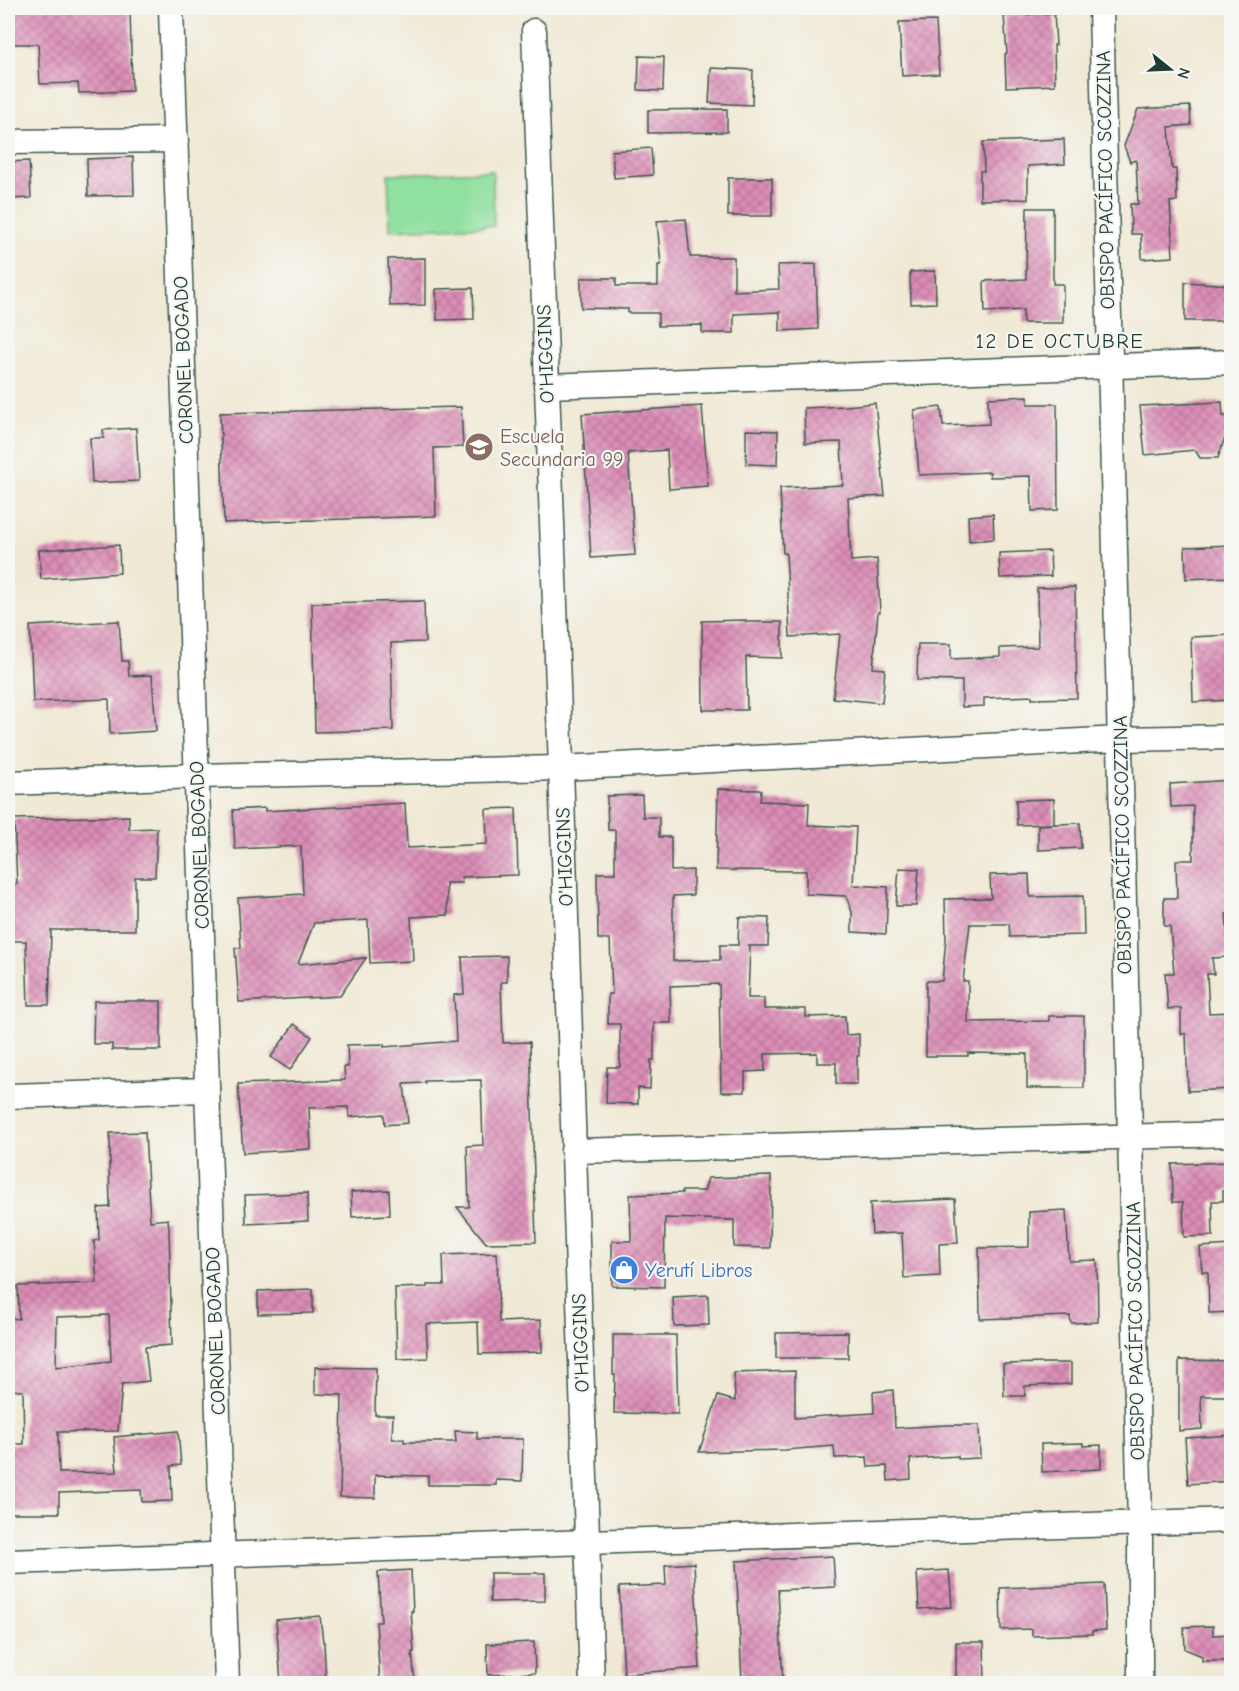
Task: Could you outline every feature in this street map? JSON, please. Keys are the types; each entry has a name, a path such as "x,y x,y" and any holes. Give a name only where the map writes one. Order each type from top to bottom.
{"street":[{"name":"CORONEL BOGADO","path":"171,8 227,1683"},
{"name":"OBISPO PACÍFICO SCOZZINA","path":"1101,8 1140,1523 1140,1683"},
{"name":"O'HIGGINS","path":"534,31 592,1683"},
{"path":"8,142 176,140"},
{"path":"546,386 1232,362"},
{"path":"8,783 198,776 561,768 1119,739 1232,737"},
{"path":"8,1096 207,1090"},
{"path":"573,1151 1232,1134"},
{"path":"8,1562 1232,1520"}],"green space":[{"path":"493,171 494,226 390,230 388,174"}],"building":[{"path":"8,8 130,8 132,91 79,93 78,83 40,84 38,44 8,44"},
{"path":"1054,13 1055,85 1006,87 1005,54 1007,53 1004,16"},
{"path":"936,21 939,74 902,76 899,22"},
{"path":"639,56 664,57 663,91 638,90"},
{"path":"711,68 753,70 752,105 709,103"},
{"path":"1190,106 1191,125 1169,127 1172,169 1176,169 1177,201 1170,202 1173,257 1142,259 1141,234 1131,234 1130,204 1138,204 1136,160 1130,162 1124,146 1138,109"},
{"path":"727,109 727,132 648,133 648,110"},
{"path":"1064,139 1065,164 1028,166 1028,199 980,200 980,171 984,171 983,142"},
{"path":"651,148 653,175 614,178 612,151"},
{"path":"133,157 134,195 88,196 87,159"},
{"path":"29,161 31,198 8,199 8,162"},
{"path":"728,178 772,178 772,216 728,216"},
{"path":"1027,208 1053,208 1053,284 1063,284 1063,323 1023,323 1023,310 985,312 984,281 1026,279"},
{"path":"686,219 690,257 734,257 734,291 779,289 778,265 816,264 818,329 780,331 780,312 734,314 734,333 702,333 702,325 658,326 658,313 628,313 628,309 581,308 581,278 616,278 616,286 658,286 658,265 661,265 657,221"},
{"path":"425,258 425,305 390,306 388,259"},
{"path":"935,271 936,303 911,304 910,272"},
{"path":"1185,282 1232,285 1232,321 1185,321"},
{"path":"473,288 474,319 437,320 436,289"},
{"path":"1028,396 1028,404 1057,404 1058,510 1032,511 1031,476 990,477 990,472 919,475 914,410 941,407 943,426 989,424 988,398"},
{"path":"1222,402 1223,416 1232,416 1232,439 1224,440 1218,458 1200,458 1195,450 1145,455 1140,406"},
{"path":"875,403 885,496 848,498 851,561 877,559 880,612 878,612 873,668 885,669 882,703 833,698 840,634 790,637 780,488 843,485 841,442 805,443 804,408"},
{"path":"702,406 708,486 669,489 667,450 628,453 635,555 591,558 582,414"},
{"path":"461,407 463,447 434,448 436,516 224,523 220,413"},
{"path":"136,428 139,481 92,483 90,438 104,438 103,430"},
{"path":"746,430 778,431 777,465 746,464"},
{"path":"993,514 994,539 969,541 968,516"},
{"path":"119,545 120,573 41,579 39,550"},
{"path":"1232,545 1232,577 1186,579 1185,547"},
{"path":"1050,551 1051,576 1000,578 999,553"},
{"path":"1075,587 1077,698 1032,699 1032,696 984,698 984,706 962,707 962,681 917,680 918,644 951,644 951,659 1000,657 1000,648 1038,647 1037,588"},
{"path":"424,601 425,642 391,643 393,730 315,732 312,603"},
{"path":"746,620 746,622 782,622 782,658 746,657 747,710 703,710 702,621"},
{"path":"119,621 122,661 128,661 129,676 152,675 156,731 110,734 109,699 33,702 30,626"},
{"path":"1232,635 1232,662 1228,662 1230,700 1193,702 1191,637"},
{"path":"1232,780 1232,914 1226,914 1229,957 1212,958 1214,974 1207,974 1209,1013 1232,1012 1232,1089 1188,1091 1186,1034 1181,1034 1181,1008 1168,1009 1165,973 1174,973 1170,926 1164,926 1164,898 1177,898 1176,860 1193,860 1193,806 1171,807 1170,784"},
{"path":"718,789 761,790 760,801 809,803 808,825 856,827 853,885 888,887 886,934 852,932 852,912 846,896 806,894 806,871 716,870"},
{"path":"642,795 643,817 659,817 659,837 671,837 671,871 693,870 693,895 673,896 673,961 720,960 720,945 738,945 739,917 769,918 768,946 750,946 748,998 764,998 764,1009 806,1009 806,1017 845,1016 846,1035 859,1034 857,1084 836,1084 836,1063 817,1063 817,1053 765,1054 765,1071 745,1072 745,1092 721,1092 719,984 670,986 671,1023 654,1023 654,1060 651,1060 650,1089 638,1088 638,1104 606,1103 607,1067 620,1067 620,1024 608,1024 608,994 612,994 610,939 598,939 597,873 615,873 615,830 608,830 607,796"},
{"path":"1054,799 1054,824 1017,825 1016,800"},
{"path":"405,803 407,848 487,844 486,809 516,808 518,875 461,877 462,883 446,883 448,915 411,917 413,961 370,963 368,920 314,923 298,964 366,958 340,996 239,1002 235,948 241,948 238,898 303,894 301,846 235,849 233,810 265,808 265,811"},
{"path":"129,816 129,829 157,828 155,877 135,877 135,930 51,930 49,1005 28,1005 26,941 10,941 8,937 8,884 17,884 14,819"},
{"path":"1080,823 1081,848 1038,850 1038,825"},
{"path":"899,868 919,869 916,906 896,906"},
{"path":"1029,874 1030,897 1083,896 1084,935 1010,937 1009,924 970,924 963,981 968,981 968,1022 1049,1021 1049,1016 1084,1016 1084,1088 1027,1088 1027,1054 968,1053 968,1056 926,1056 926,981 942,981 946,939 945,899 991,898 990,875"},
{"path":"507,956 507,982 501,982 503,1043 530,1042 536,1242 486,1243 457,1207 469,1207 467,1146 483,1145 481,1080 425,1081 425,1083 404,1084 408,1123 385,1125 384,1114 349,1117 348,1107 309,1108 311,1149 243,1153 238,1084 345,1080 344,1067 348,1067 347,1045 384,1044 384,1047 456,1041 454,995 464,994 462,957"},
{"path":"94,1001 161,1001 161,1050 112,1050 112,1044 93,1044"},
{"path":"294,1024 312,1037 290,1070 271,1057"},
{"path":"145,1132 150,1221 168,1219 172,1345 145,1347 149,1381 122,1384 118,1431 58,1432 59,1473 117,1472 114,1437 178,1431 181,1465 171,1466 172,1501 142,1502 141,1490 59,1493 59,1513 8,1513 8,1444 24,1444 23,1391 8,1390 8,1318 19,1319 18,1286 97,1283 94,1241 99,1240 98,1208 110,1207 110,1133","holes":["109,1315 111,1361 56,1367 57,1317"]},
{"path":"1232,1162 1232,1191 1223,1191 1223,1201 1212,1201 1213,1236 1184,1237 1183,1202 1173,1202 1172,1164"},
{"path":"771,1176 770,1248 734,1247 734,1220 665,1218 664,1287 612,1286 612,1241 631,1241 630,1195 704,1191 708,1178"},
{"path":"389,1190 390,1215 352,1217 351,1192"},
{"path":"307,1193 308,1221 246,1224 245,1195"},
{"path":"955,1199 958,1243 939,1244 940,1276 904,1278 902,1233 872,1234 870,1203"},
{"path":"1066,1210 1069,1261 1097,1260 1098,1322 1071,1323 1070,1316 980,1319 979,1248 1029,1247 1029,1212"},
{"path":"1232,1245 1232,1312 1209,1313 1208,1272 1202,1272 1200,1247"},
{"path":"497,1253 499,1322 541,1320 542,1352 479,1354 478,1322 426,1324 428,1358 397,1359 395,1288 444,1285 443,1255"},
{"path":"313,1289 313,1313 258,1314 258,1291"},
{"path":"708,1295 709,1325 674,1326 673,1297"},
{"path":"848,1332 848,1358 776,1358 776,1333"},
{"path":"613,1335 676,1335 678,1414 614,1413"},
{"path":"1179,1360 1232,1361 1232,1396 1201,1396 1202,1429 1179,1431"},
{"path":"1071,1363 1071,1384 1025,1386 1025,1396 1004,1396 1003,1364"},
{"path":"315,1367 376,1368 375,1415 393,1415 392,1439 404,1439 404,1442 456,1442 455,1431 477,1432 477,1439 523,1439 522,1481 496,1480 496,1485 428,1485 428,1476 375,1475 375,1498 340,1497 342,1395 315,1394"},
{"path":"795,1371 795,1418 874,1413 873,1392 893,1390 895,1428 979,1425 980,1458 958,1459 958,1456 910,1459 911,1479 888,1481 887,1466 868,1467 867,1457 835,1458 834,1446 785,1450 699,1452 718,1396 735,1401 734,1373"},
{"path":"1232,1435 1232,1481 1188,1484 1185,1438"},
{"path":"1083,1443 1083,1446 1101,1445 1101,1469 1042,1472 1041,1444"},
{"path":"833,1556 835,1587 778,1590 783,1683 759,1683 759,1680 742,1681 736,1561"},
{"path":"694,1563 700,1668 624,1674 619,1587 666,1585 665,1565"},
{"path":"411,1570 414,1652 412,1652 415,1683 380,1683 376,1622 381,1622 378,1572"},
{"path":"949,1570 952,1607 919,1609 917,1572"},
{"path":"490,1573 545,1573 545,1601 490,1602"},
{"path":"1104,1584 1106,1630 1092,1631 1092,1634 1032,1636 1032,1629 1001,1630 1000,1588"},
{"path":"320,1616 326,1683 281,1683 276,1620"},
{"path":"1213,1626 1213,1635 1232,1634 1232,1661 1202,1661 1202,1656 1185,1649 1184,1627"},
{"path":"534,1642 535,1673 488,1675 487,1644"},
{"path":"956,1642 984,1642 985,1682 956,1683"}],"place":[{"name":"Escuela Secundaria 99","path":"479,447"},
{"name":"Yerutí Libros","path":"624,1270"}],"district":[{"name":"12 DE OCTUBRE","path":"1060,341"}]}
